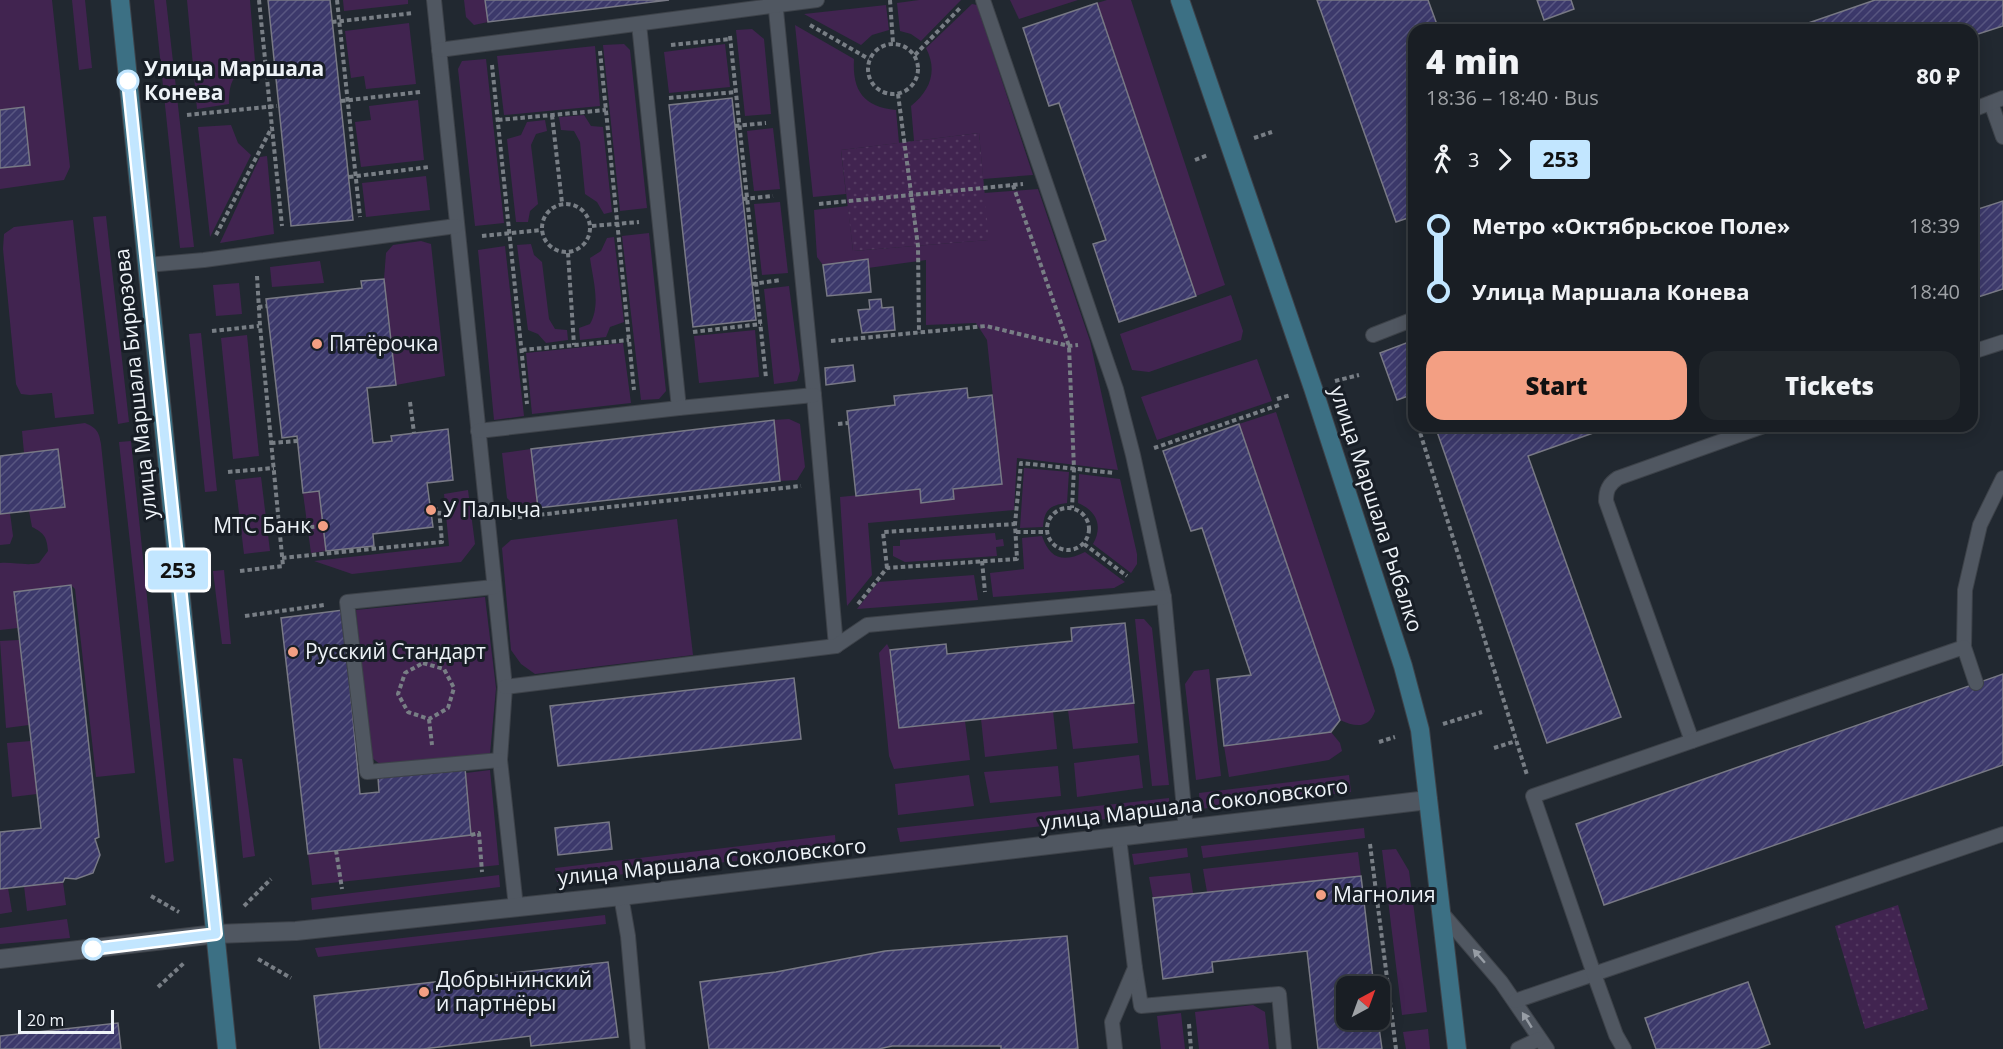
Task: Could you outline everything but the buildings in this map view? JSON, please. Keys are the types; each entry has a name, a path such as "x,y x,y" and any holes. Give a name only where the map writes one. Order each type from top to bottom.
{"street":[{"name":"улица Маршала Бирюзова","path":"120,0 227,1049"},
{"name":"улица Маршала Рыбалко","path":"1180,0 1313,388 1403,666 1420,730 1457,1049"},
{"name":"улица Маршала Соколовского","path":"0,960 216,934 296,931 621,896 1428,800"}],"lane":[{"path":"434,0 505,687 500,760 516,907"},
{"path":"439,50 727,12 776,3 817,0"},
{"path":"983,0 1116,389 1133,455 1160,598 1186,830"},
{"path":"776,3 835,639"},
{"path":"639,24 679,408"},
{"path":"1978,108 1997,100 2003,136"},
{"path":"147,266 362,238 457,232"},
{"path":"1373,335 1408,321"},
{"path":"1978,350 2003,342"},
{"path":"478,432 679,408 814,396"},
{"path":"1692,741 1606,501 1606,493 1610,484 1618,478 1747,432"},
{"path":"1976,683 1964,647 1965,590 1980,525 2003,478"},
{"path":"494,587 347,602 367,772 500,760"},
{"path":"505,687 835,639 867,625 1160,598"},
{"path":"1624,1049 1594,974 1533,796 1964,647"},
{"path":"1515,1001 2003,834"},
{"path":"1119,838 1141,1006 1279,994 1284,1049"},
{"path":"621,896 628,936 638,1049"},
{"path":"1441,912 1501,982 1543,1044 1518,1049"},
{"path":"1115,1049 1112,1022 1135,968"}],"path":[{"path":"240,572 283,566 258,307 257,274 280,248 283,234 259,0"},
{"path":"337,0 362,238"},
{"path":"890,0 893,43"},
{"path":"915,55 968,0"},
{"path":"776,3 869,59"},
{"path":"414,7 416,24"},
{"path":"727,12 768,400"},
{"path":"332,22 414,13"},
{"path":"597,29 636,413"},
{"path":"664,46 730,39"},
{"path":"893,43 906,46 915,55 919,71 913,86 898,94 880,91 869,77 869,59 879,48 893,43"},
{"path":"490,44 529,426"},
{"path":"340,101 424,92"},
{"path":"647,100 735,93"},
{"path":"898,94 918,246 919,333"},
{"path":"188,115 278,106"},
{"path":"498,120 606,110"},
{"path":"552,115 562,203"},
{"path":"204,260 272,127"},
{"path":"349,177 432,167"},
{"path":"795,207 1045,182"},
{"path":"1013,185 1069,346 1074,469 1072,508"},
{"path":"562,203 582,208 592,226 585,245 568,254 550,248 541,230 546,213 562,203"},
{"path":"592,226 659,221"},
{"path":"457,232 510,233 541,230"},
{"path":"568,254 574,345"},
{"path":"258,307 267,306"},
{"path":"671,335 760,324"},
{"path":"212,331 260,326"},
{"path":"809,343 986,326 1069,346 1100,343"},
{"path":"522,350 629,340"},
{"path":"410,402 414,433"},
{"path":"1133,455 1279,405"},
{"path":"1420,432 1533,796"},
{"path":"271,443 298,441"},
{"path":"887,568 1017,559 1015,524 1020,463 1137,476"},
{"path":"228,472 274,468"},
{"path":"488,521 804,485"},
{"path":"1072,508 1085,516 1089,530 1084,544 1069,551 1054,546 1046,532 1049,519 1059,510 1072,508"},
{"path":"282,558 442,542 439,509 430,510"},
{"path":"835,639 887,568 883,532 1015,524"},
{"path":"279,530 323,526"},
{"path":"1016,532 1046,532"},
{"path":"1084,544 1160,598"},
{"path":"982,561 987,614"},
{"path":"245,616 347,602"},
{"path":"423,663 444,669 454,688 448,708 429,719 408,712 398,694 405,673 423,663"},
{"path":"1494,748 1516,741"},
{"path":"471,835 479,833 482,872"},
{"path":"1370,844 1396,1049"},
{"path":"336,850 342,889"}],"shaded area":[{"path":"0,0 52,0 70,167 64,180 0,189 0,168 30,164 24,108 0,110"},
{"path":"72,0 85,0 92,68 79,70"},
{"path":"154,0 166,0 194,247 180,248"},
{"path":"187,0 250,0 255,61 242,69 234,78 230,89 229,104 197,109"},
{"path":"343,0 408,0 408,4 344,11"},
{"path":"464,0 485,0 488,22 474,25 466,17"},
{"path":"919,0 961,0 921,41 911,34 900,31 897,3"},
{"path":"1010,0 1078,0 1019,19"},
{"path":"1107,0 1131,0 1225,285 1196,296 1097,3"},
{"path":"972,4 977,5 1033,175 983,179 979,133 914,141 911,106 923,94 932,73 930,56 926,48"},
{"path":"886,5 889,30 872,35 861,45 804,14"},
{"path":"409,23 416,84 366,89 364,76 351,78 345,31"},
{"path":"795,25 854,59 855,80 862,95 876,105 896,110 899,143 841,150 846,194 813,197"},
{"path":"752,29 764,39 771,114 745,116 736,30"},
{"path":"624,44 630,50 647,208 620,211 603,45"},
{"path":"725,44 730,87 669,93 664,52"},
{"path":"595,46 600,106 504,115 497,56"},
{"path":"486,59 504,223 475,226 458,69 462,61"},
{"path":"418,100 424,160 361,167 355,122 371,120 369,106"},
{"path":"584,115 591,126 603,127 612,212 604,214 597,202 585,194 580,142 574,131 561,130 559,117"},
{"path":"545,120 547,131 536,134 531,145 538,204 530,211 528,222 516,222 507,139 521,135 527,122"},
{"path":"231,125 238,143 251,155 210,237 198,127"},
{"path":"773,128 780,189 754,191 747,131"},
{"path":"979,133 989,240 853,251 841,150"},
{"path":"267,156 274,234 220,243 260,157"},
{"path":"426,176 430,210 366,217 362,183"},
{"path":"1038,189 1090,341 1118,470 1017,458 1014,510 868,523 872,575 847,606 840,497 920,489 922,503 954,499 953,489 1002,484 987,340 976,323 926,325 926,260 868,268 867,259 823,265 817,257 814,210 848,206 853,251 988,240 984,193"},
{"path":"780,202 788,273 762,275 754,204"},
{"path":"106,216 129,422 118,424 93,217"},
{"path":"73,220 94,414 55,418 52,393 21,394 16,384 3,249 4,234 14,227"},
{"path":"649,233 666,391 659,399 641,400 622,236"},
{"path":"614,237 624,322 610,327 606,337 580,340 579,328 590,324 596,301 590,258 601,251 607,238"},
{"path":"421,241 431,244 445,376 396,385 384,279 386,253 393,245"},
{"path":"531,244 534,255 542,262 549,319 555,329 567,330 568,340 546,343 538,334 528,330 517,245"},
{"path":"505,246 524,416 494,420 478,250"},
{"path":"320,261 324,283 272,287 270,267"},
{"path":"239,283 242,314 216,316 213,285"},
{"path":"789,286 800,371 797,381 774,384 764,289"},
{"path":"1231,295 1243,331 1241,340 1149,372 1132,370 1120,334"},
{"path":"755,330 759,377 699,383 694,336"},
{"path":"201,333 217,491 205,492 189,334"},
{"path":"247,335 259,456 233,459 221,338"},
{"path":"623,343 631,403 532,414 526,353"},
{"path":"1257,359 1272,401 1157,440 1141,397"},
{"path":"1276,412 1375,711 1365,724 1356,725 1340,720 1239,424"},
{"path":"789,419 800,424 805,467 797,480 780,481 774,420"},
{"path":"85,423 97,431 101,444 135,773 96,777 75,589 71,585 14,592 18,628 0,630 0,563 39,563 48,551 47,542 42,534 32,527 29,511 64,507 24,453 22,431"},
{"path":"131,441 174,861 165,863 119,442"},
{"path":"531,449 538,508 519,510 507,498 502,453"},
{"path":"1024,468 1069,472 1067,503 1049,509 1043,527 1020,528"},
{"path":"1079,474 1120,479 1137,554 1137,564 1131,573 1093,544 1098,525 1090,510 1078,503"},
{"path":"261,477 270,551 244,554 235,480"},
{"path":"468,490 475,544 461,562 352,574 314,561 449,546 444,494"},
{"path":"319,491 326,551 311,553 303,493"},
{"path":"10,513 13,536 10,544 0,545 0,514"},
{"path":"677,519 693,655 535,674 521,664 511,650 502,548 511,540"},
{"path":"995,533 996,540 1003,539 1004,546 996,547 997,556 905,562 893,556 893,546 900,546 900,540"},
{"path":"1042,536 1049,550 1058,557 1070,557 1085,552 1125,582 1114,588 993,597 990,573 1024,569 1022,538"},
{"path":"224,570 231,644 222,644 213,571"},
{"path":"974,575 978,600 857,609 878,582"},
{"path":"485,597 496,688 490,754 381,765 371,757 356,610"},
{"path":"1135,619 1144,619 1152,628 1169,785 1152,786"},
{"path":"19,640 29,725 6,728 0,641"},
{"path":"887,644 890,650 899,727 965,721 970,760 894,769 889,756 879,653"},
{"path":"1209,669 1221,776 1196,780 1185,684 1194,671"},
{"path":"1134,703 1138,743 1073,749 1068,710"},
{"path":"1053,711 1057,749 985,757 981,719"},
{"path":"1331,732 1340,743 1342,751 1329,760 1229,777 1224,746"},
{"path":"31,741 37,794 12,797 7,743"},
{"path":"1139,755 1143,788 1077,797 1074,763"},
{"path":"233,758 242,759 255,856 243,858"},
{"path":"1058,766 1061,796 990,803 984,772"},
{"path":"490,770 499,865 312,885 308,854 471,835 466,773"},
{"path":"969,775 974,806 898,815 895,784"},
{"path":"1349,775 1351,792 1200,809 1199,793"},
{"path":"1169,798 1170,812 900,842 897,828"},
{"path":"1364,828 1365,838 1203,858 1201,846"},
{"path":"835,835 836,849 557,882 555,868"},
{"path":"1187,848 1188,857 1134,865 1132,854"},
{"path":"1396,849 1409,871 1427,1012 1402,1015 1382,850"},
{"path":"1358,852 1361,876 1207,892 1203,869"},
{"path":"1190,873 1193,893 1153,898 1149,877"},
{"path":"499,875 500,887 312,910 311,898"},
{"path":"63,882 66,905 27,911 24,886"},
{"path":"8,888 12,912 0,914 0,889"},
{"path":"1898,905 1928,1009 1865,1029 1835,926"},
{"path":"605,915 606,924 318,957 315,948"},
{"path":"67,919 70,938 0,944 0,928"},
{"path":"1253,1005 1265,1012 1269,1049 1199,1049 1195,1012"},
{"path":"1181,1013 1185,1049 1161,1049 1157,1016"},
{"path":"1428,1029 1430,1049 1406,1049 1403,1032"}],"bus line":[{"name":"253","path":"93,949 216,934 128,81"}],"place":[{"name":"Улица Маршала Конева","path":"128,81"},
{"name":"Пятёрочка","path":"317,344"},
{"name":"У Палыча","path":"431,510"},
{"name":"МТС Банк","path":"323,526"},
{"name":"Русский Стандарт","path":"293,652"},
{"name":"Магнолия","path":"1321,895"},
{"name":"Добрынинский и партнёры","path":"424,992"}]}
